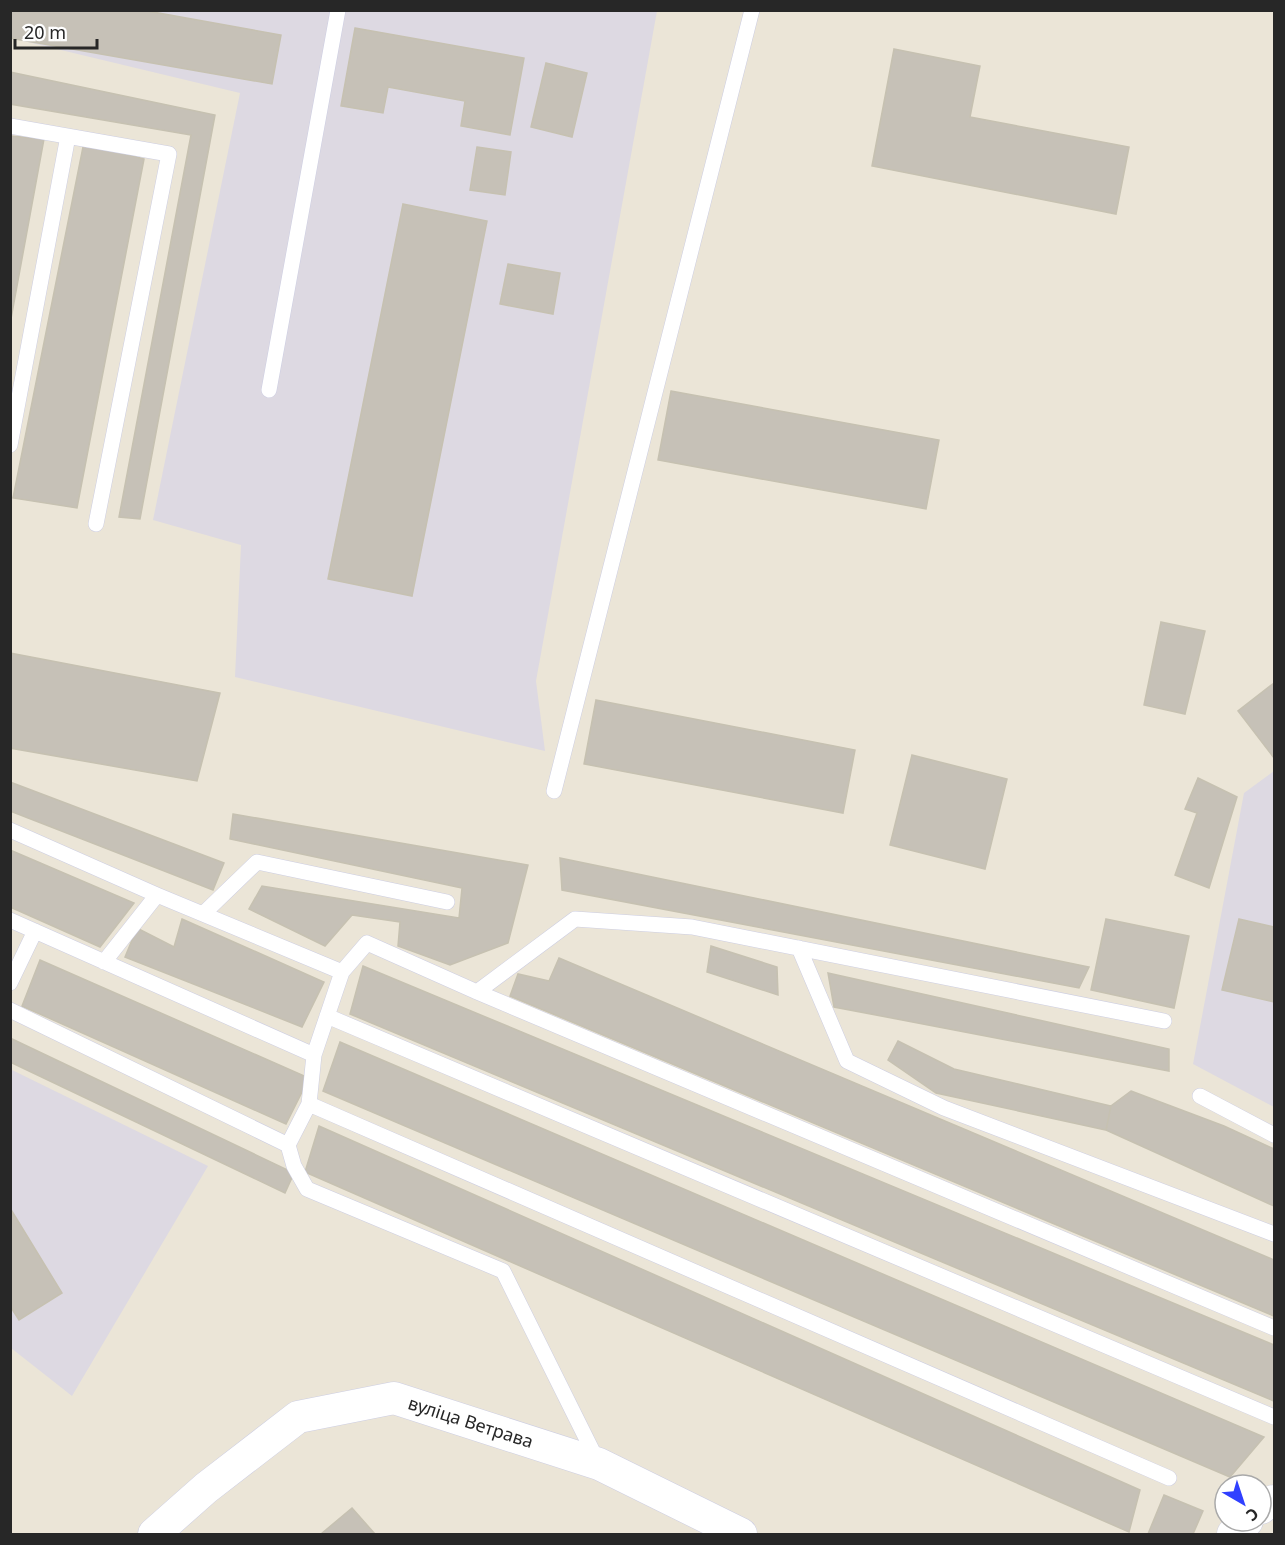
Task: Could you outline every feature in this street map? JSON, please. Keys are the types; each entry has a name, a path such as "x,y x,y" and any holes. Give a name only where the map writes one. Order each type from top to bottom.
{"street":[{"name":"вуліца Ветрава","path":"154,1534 206,1488 298,1417 394,1398 599,1464 720,1531"}],"lane":[{"path":"269,390 338,10"},
{"path":"554,791 752,10"},
{"path":"10,126 170,154 96,524"},
{"path":"10,445 68,136"},
{"path":"10,830 157,895 342,972"},
{"path":"203,914 257,862 447,902"},
{"path":"104,962 157,895"},
{"path":"477,992 575,919 692,927 1164,1020"},
{"path":"10,920 314,1054"},
{"path":"10,983 35,931"},
{"path":"599,1464 503,1271 307,1189 294,1166 288,1145 309,1104 314,1054 342,972 368,944 1275,1328"},
{"path":"799,948 847,1061 944,1108 1275,1234"},
{"path":"10,1010 288,1145"},
{"path":"327,1016 1275,1417"},
{"path":"1200,1096 1275,1135"},
{"path":"309,1104 1169,1478"}],"shaded area":[{"path":"11,10 657,11 536,681 545,751 235,677 241,545 153,520 240,93 11,38"},
{"path":"1274,771 1274,1107 1193,1064 1244,793"},
{"path":"10,1069 208,1166 72,1396 11,1348"}],"building":[{"path":"10,10 142,10 281,35 272,84 10,38"},
{"path":"355,28 524,58 510,135 461,126 465,101 388,87 383,113 341,106"},
{"path":"894,49 980,66 970,117 1129,147 1116,214 872,166"},
{"path":"546,63 587,73 572,137 531,127"},
{"path":"10,72 215,115 140,519 119,517 191,135 10,104"},
{"path":"10,136 44,139 10,324"},
{"path":"84,142 144,159 77,508 13,498"},
{"path":"477,147 511,152 505,195 470,190"},
{"path":"403,204 487,221 412,596 328,579"},
{"path":"508,264 560,273 553,314 500,304"},
{"path":"671,391 939,440 926,509 658,460"},
{"path":"1161,622 1205,631 1185,714 1144,705"},
{"path":"10,653 220,693 197,781 10,748"},
{"path":"1274,683 1274,758 1238,711"},
{"path":"596,700 855,750 843,813 584,764"},
{"path":"912,755 1007,779 985,869 890,845"},
{"path":"1198,778 1237,797 1209,888 1175,875 1197,813 1185,809"},
{"path":"10,782 224,863 213,890 10,811"},
{"path":"233,814 528,865 508,943 450,965 398,946 400,922 352,915 325,946 249,909 262,886 459,918 462,888 230,839"},
{"path":"10,850 134,903 100,947 10,907"},
{"path":"560,858 1089,967 1079,988 562,890"},
{"path":"182,919 324,982 302,1027 125,957 137,928 174,947"},
{"path":"1106,919 1189,936 1174,1008 1091,990"},
{"path":"1239,919 1274,927 1274,1002 1222,990"},
{"path":"711,946 777,967 778,995 707,972"},
{"path":"559,958 1274,1260 1274,1316 510,996 518,974 549,981"},
{"path":"40,960 309,1078 286,1124 22,1006"},
{"path":"363,966 1274,1345 1274,1401 350,1014"},
{"path":"828,973 1169,1049 1169,1071 834,1007"},
{"path":"10,1038 294,1173 285,1193 10,1062"},
{"path":"898,1041 954,1069 1111,1106 1106,1130 936,1093 888,1060"},
{"path":"340,1042 1264,1437 1233,1473 1221,1473 323,1091"},
{"path":"1131,1091 1224,1126 1274,1149 1274,1206 1106,1130 1111,1106"},
{"path":"319,1126 1140,1490 1129,1532 305,1172"},
{"path":"10,1208 62,1293 19,1320 10,1306"},
{"path":"1164,1495 1203,1511 1193,1534 1148,1534"},
{"path":"352,1508 375,1534 321,1534"}]}
